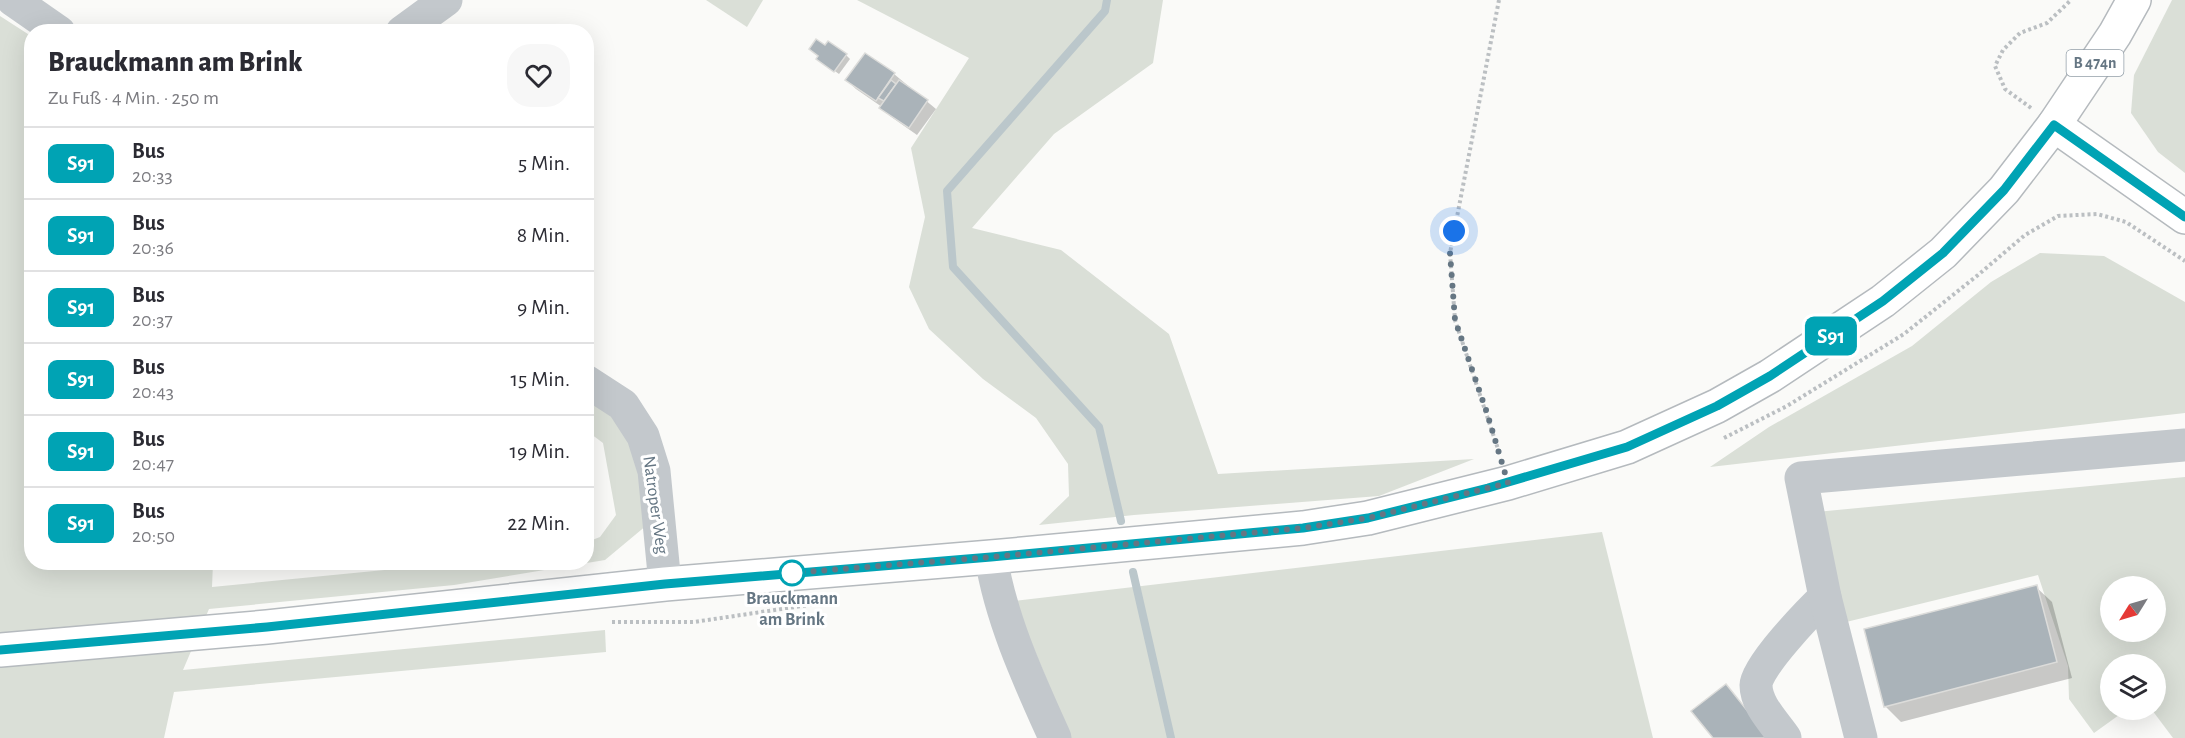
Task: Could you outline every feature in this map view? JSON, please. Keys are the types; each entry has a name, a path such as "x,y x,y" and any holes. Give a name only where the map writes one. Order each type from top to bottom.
{"main road":[{"name":"B 474n","path":"2054,125 2134,0"},
{"path":"0,650 267,627 665,584 991,557 1314,526 1368,518 1508,483 1627,447 1717,406 1770,376 1883,301 1943,253 2004,190 2054,125 2185,217"}],"street":[{"path":"13,0 48,24"},
{"path":"413,24 446,0"},
{"name":"Natroper Weg","path":"594,386 623,405 643,436 654,471 665,584"},
{"path":"1861,738 1825,597 1801,478 2185,445"},
{"path":"991,557 995,585 1023,665 1055,738"},
{"path":"1785,738 1760,703 1756,684 1761,671 1805,615 1825,597"}],"path":[{"path":"1500,0 1450,253 1455,320 1508,483"},
{"path":"2054,125 2005,89 1995,66 2003,50 2020,33 2047,22 2072,0"}],"shaded area":[{"path":"706,0 763,0 747,27"},
{"path":"857,0 1163,0 1153,63 1054,134 972,228 1061,250 1169,334 1218,474 1474,459 1379,496 1134,515 1039,525 1069,496 1068,464 1036,418 983,379 929,329 909,287 925,217 911,148 969,58"},
{"path":"2172,0 2185,0 2185,173 2158,152 2131,113 2134,75"},
{"path":"0,16 24,31 24,570 213,570 212,587 385,570 545,570 454,585 209,609 183,670 605,630 606,652 174,692 164,738 0,738"},
{"path":"2040,253 2104,256 2185,302 2185,413 1710,467 1769,427 1912,346 1991,282"},
{"path":"594,398 613,411 628,437 638,466 647,525 605,560 594,562 594,539 600,537 616,515 603,443 594,436"},
{"path":"2185,477 2185,738 2173,738 2160,720 2166,720 2166,654 2100,654 2100,720 2112,720 2094,733 2069,699 2068,666 2038,575 1838,624 1816,512"},
{"path":"1602,532 1653,738 1071,738 1014,601"}],"building":[{"path":"816,39 825,45 828,41 847,54 834,72 816,59 818,56 809,49"},
{"path":"865,53 895,73 876,101 845,80"},
{"path":"891,80 896,84 884,101 878,98"},
{"path":"899,80 928,100 909,128 879,108"},
{"path":"2037,585 2057,662 1884,707 1864,629"},
{"path":"1726,684 1769,738 1713,738 1691,711"}],"waterway":[{"path":"1107,0 1105,11 947,191 953,267 1099,427 1121,521"},
{"path":"1133,572 1171,738"}],"bus line":[{"name":"S91","path":"0,650 267,627 665,584 1303,528 1368,518 1508,483 1627,447 1717,406 1770,376 1883,301 1943,253 2004,190 2054,125 2185,217"}],"place":[{"name":"Brauckmann am Brink","path":"792,573"}],"route":[{"path":"792,573 1303,528 1368,518 1508,483 1455,320 1450,253 1454,231"}]}
